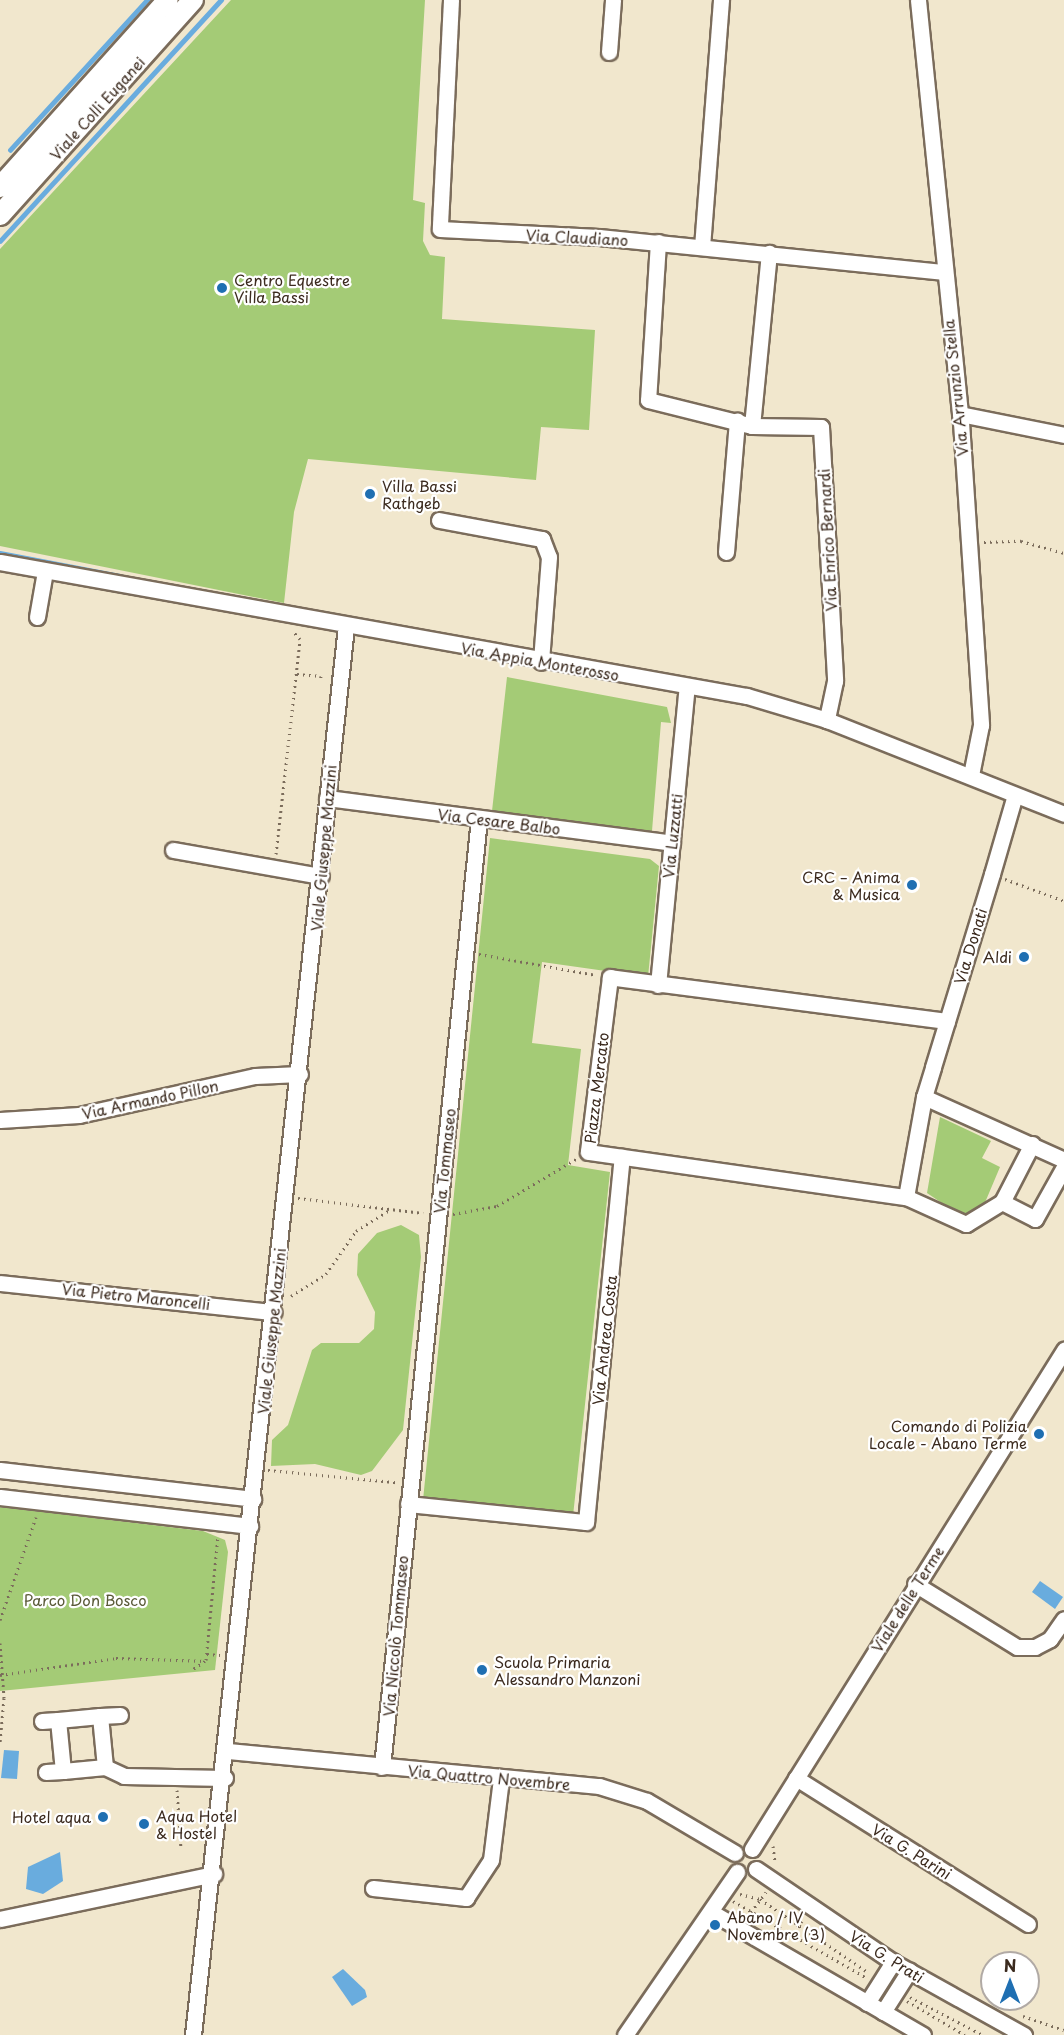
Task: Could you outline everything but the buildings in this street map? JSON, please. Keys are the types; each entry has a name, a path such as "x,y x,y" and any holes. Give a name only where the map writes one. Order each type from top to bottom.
{"main road":[{"name":"Viale Colli Euganei","path":"0,187 168,0"},
{"name":"Viale Colli Euganei","path":"0,215 193,0"}],"street":[{"name":"Via Claudiano","path":"451,0 440,229 658,242 942,272"},
{"path":"609,52 613,0"},
{"path":"702,247 721,0"},
{"name":"Via Arrunzio Stella","path":"918,0 942,272 960,418 969,543 981,725 971,775"},
{"name":"Via Enrico Bernardi","path":"658,242 648,400 737,420 752,426 821,427 834,681 827,720"},
{"path":"752,426 769,253"},
{"path":"960,418 1064,435"},
{"path":"726,552 737,420"},
{"path":"439,520 542,539 549,557 541,657"},
{"name":"Via Appia Monterosso","path":"0,562 346,627 541,657 756,698 827,720 971,775 1064,814"},
{"path":"37,617 45,571"},
{"name":"Viale Giuseppe Mazzini","path":"193,2035 228,1751 346,627"},
{"name":"Via Luzzatti","path":"658,986 687,686"},
{"name":"Via Donati","path":"924,1097 1016,795"},
{"name":"Via Cesare Balbo","path":"327,798 672,843"},
{"name":"Via Tommaseo","path":"408,1504 479,819"},
{"path":"174,850 321,876"},
{"path":"610,978 658,986 947,1021"},
{"name":"Piazza Mercato","path":"610,978 588,1152 906,1197 966,1224 1002,1202"},
{"name":"Via Armando Pillon","path":"0,1120 78,1114 255,1076 300,1074"},
{"path":"906,1197 924,1097 1064,1160"},
{"path":"1032,1144 1002,1202 1035,1219 1064,1167"},
{"name":"Via Andrea Costa","path":"408,1504 586,1522 622,1157"},
{"name":"Via Pietro Maroncelli","path":"0,1283 273,1312"},
{"name":"Viale delle Terme","path":"752,1849 915,1584 1064,1350"},
{"path":"0,1470 253,1498"},
{"path":"0,1497 40,1499 250,1526"},
{"name":"Via Niccolò Tommaseo","path":"382,1767 408,1504"},
{"path":"915,1584 1017,1647 1035,1647 1050,1639 1064,1619"},
{"path":"42,1721 120,1715"},
{"path":"100,1716 105,1767"},
{"path":"58,1720 63,1771"},
{"name":"Via Quattro Novembre","path":"228,1751 599,1786 647,1801 735,1853"},
{"path":"46,1772 105,1767 124,1776 225,1778"},
{"path":"373,1888 466,1898 491,1860 501,1778"},
{"name":"Via G. Parini","path":"796,1778 1028,1924"},
{"path":"625,2035 738,1872 735,1853 752,1849 759,1858 756,1869 738,1872"},
{"name":"Via G. Prati","path":"756,1869 893,1962 1019,2033"},
{"path":"0,1919 214,1874"},
{"path":"713,1908 780,1953 923,2035"},
{"path":"867,2003 893,1962"},
{"path":"883,2012 909,1971"}],"path":[{"path":"969,543 1021,541 1064,554"},
{"path":"275,854 300,639 290,629"},
{"path":"297,674 321,676 320,681"},
{"path":"992,874 1064,901"},
{"path":"466,952 610,978"},
{"path":"291,1296 326,1274 356,1231 391,1209"},
{"path":"256,1469 410,1483"},
{"path":"0,1620 34,1533 40,1499"},
{"path":"206,1661 218,1534"},
{"path":"0,1643 2,1675 0,1743"},
{"path":"2,1675 116,1658 206,1661"},
{"path":"193,1669 206,1661"},
{"path":"176,1777 181,1849"},
{"path":"779,1835 771,1856 779,1870"},
{"path":"713,1908 727,1911 733,1901 743,1893 752,1895 797,1929 880,1982"},
{"path":"733,1901 792,1937 880,1982"},
{"path":"780,1953 811,1908"},
{"path":"896,1992 965,2035"},
{"path":"896,1992 983,2035"},
{"path":"1014,2011 1064,2030"},
{"path":"1019,2033 1022,2015"}],"green space":[{"name":"Centro Equestre Villa Bassi","path":"231,0 425,0 413,200 425,203 423,241 430,255 445,257 442,319 595,330 589,430 541,427 536,480 308,459 294,512 284,603 0,546 0,249"},
{"path":"507,677 667,707 671,723 661,722 652,831 492,811"},
{"path":"490,838 650,859 659,866 648,977 542,962 532,1043 581,1049 568,1165 610,1172 573,1516 423,1500"},
{"path":"940,1117 991,1141 982,1158 1000,1167 981,1212 967,1220 927,1193"},
{"path":"401,1225 419,1235 421,1257 403,1430 372,1471 361,1475 315,1464 271,1466 272,1440 288,1425 312,1350 321,1343 359,1343 374,1329 375,1312 357,1275 358,1254 377,1233"},
{"name":"Parco Don Bosco","path":"0,1507 203,1531 225,1540 228,1552 215,1670 0,1691"}],"water":[{"path":"1040,1581 1063,1597 1055,1609 1032,1592"},
{"path":"4,1750 19,1751 17,1779 1,1778"},
{"path":"60,1852 63,1881 43,1894 26,1889 28,1867"},
{"path":"343,1969 365,1990 367,1997 352,2006 332,1977"}],"waterway":[{"path":"10,150 147,0"},
{"path":"0,241 221,0"},
{"path":"0,553 121,576"}],"place":[{"name":"Centro Equestre Villa Bassi","path":"222,288"},
{"name":"Villa Bassi Rathgeb","path":"370,494"},
{"name":"CRC – Anima & Musica","path":"912,885"},
{"name":"Aldi","path":"1024,957"},
{"name":"Comando di Polizia Locale - Abano Terme","path":"1039,1434"},
{"name":"Scuola Primaria Alessandro Manzoni","path":"482,1670"},
{"name":"Hotel aqua","path":"103,1817"},
{"name":"Aqua Hotel & Hostel","path":"144,1824"},
{"name":"Abano / IV Novembre (3)","path":"715,1925"}]}
